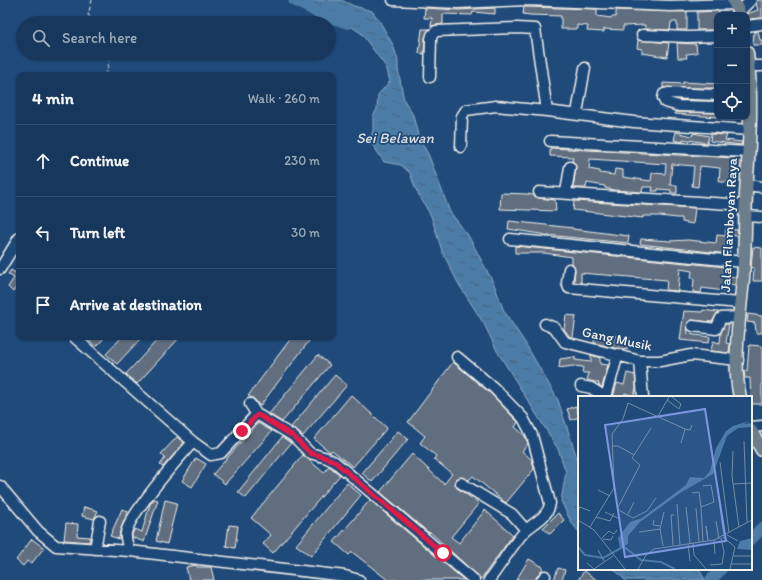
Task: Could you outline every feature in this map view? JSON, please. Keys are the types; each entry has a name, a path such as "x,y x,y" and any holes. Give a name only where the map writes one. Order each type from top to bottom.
{"main road":[{"name":"Jalan Flamboyan Raya","path":"740,396 737,382 738,317 744,262 749,120"},
{"path":"752,433 762,450"}],"street":[{"path":"393,0 458,2 527,0 737,8 751,0"},
{"path":"750,26 762,24"},
{"path":"430,77 431,39 432,35 436,31 517,28 535,29 547,111"},
{"path":"642,35 687,37 714,36"},
{"path":"750,66 762,66"},
{"path":"577,113 584,68"},
{"path":"714,95 668,93 664,94 663,98 665,102 679,106 714,107"},
{"path":"461,147 462,116 466,110 496,106 577,113 634,122 749,130"},
{"path":"550,141 748,152"},
{"path":"566,192 570,167"},
{"path":"747,185 762,187"},
{"path":"539,192 566,192 746,210 762,217"},
{"path":"510,239 744,262"},
{"path":"0,269 16,243"},
{"path":"569,269 567,283 569,288 740,303"},
{"path":"692,326 716,329 721,318 738,317"},
{"name":"Gang Musik","path":"545,324 555,328 565,342 618,354 640,361 660,361 691,355 738,360"},
{"path":"77,340 193,442 211,455 221,454 257,415"},
{"path":"606,396 618,354"},
{"path":"457,357 517,410 532,434 550,503 550,509 526,530 489,580"},
{"path":"640,361 643,396"},
{"path":"581,386 591,388 604,396"},
{"path":"250,404 257,415 293,436 310,453 335,462 474,580"},
{"path":"752,427 762,426"},
{"path":"130,551 126,534 131,522 154,489 193,442"},
{"path":"461,483 512,514 526,530"},
{"path":"0,486 38,531 56,546 130,551 345,576 359,580"},
{"path":"95,549 100,521"}],"path":[{"path":"89,16 88,15 92,0"},
{"path":"106,72 109,60"}],"water":[{"name":"Sei Belawan","path":"291,0 341,0 354,6 372,11 379,20 393,45 398,60 398,69 404,100 413,115 418,135 429,156 450,212 468,235 494,284 504,311 524,341 558,400 578,461 578,531 571,522 561,501 566,472 558,449 497,351 484,324 458,283 442,251 431,216 415,188 410,173 401,165 384,162 370,141 373,130 373,116 377,109 378,95 390,81 386,67 361,33 347,24 336,22 336,16 312,14"},
{"path":"615,570 700,570 705,580 625,580"}],"building":[{"path":"757,0 762,0 762,18 750,19 750,13 758,10 756,4"},
{"path":"524,7 597,9 597,16 611,18 616,17 616,10 687,12 687,30 677,30 677,22 671,22 670,30 645,29 645,25 623,26 623,30 604,29 604,32 587,31 588,26 577,25 577,29 561,29 561,16 523,14"},
{"path":"425,8 458,10 495,8 495,14 473,12 472,15 443,14 443,24 431,26 432,18 424,18"},
{"path":"719,11 714,12 714,30 697,30 697,12"},
{"path":"422,29 429,29 425,38 424,54 419,53"},
{"path":"758,31 760,40 762,40 762,45 753,45 754,32"},
{"path":"638,40 669,43 667,57 642,53 642,49 637,48"},
{"path":"677,43 696,44 697,53 686,54 687,58 678,58"},
{"path":"683,82 714,84 714,88 663,88 663,83 683,84"},
{"path":"675,112 714,113 714,117 675,114"},
{"path":"676,132 692,136 693,133 709,136 707,143 683,139 683,142 674,140"},
{"path":"711,134 727,135 725,140 742,142 741,145 710,141"},
{"path":"550,148 735,158 735,162 741,162 740,173 735,173 734,182 719,182 720,168 700,166 698,187 692,186 694,166 672,164 670,185 677,185 677,193 671,193 671,190 658,189 658,191 652,191 653,187 643,187 642,192 614,190 605,188 605,186 587,183 586,188 573,188 576,168 572,161 573,157 550,156","holes":["590,159 666,164 665,174 652,173 651,181 623,177 623,170 615,169 614,175 600,173 600,171 589,169"]},
{"path":"501,193 527,194 539,198 555,200 556,211 500,209"},
{"path":"574,201 695,208 693,224 682,222 682,218 643,216 643,218 573,210"},
{"path":"509,221 629,236 628,243 547,235 508,229"},
{"path":"726,229 738,230 737,236 732,235 729,254 640,244 641,239 670,241 688,240 716,243 717,235 725,236"},
{"path":"515,246 726,267 725,276 736,277 735,285 725,284 724,291 702,288 701,293 693,292 694,278 691,278 692,271 680,269 678,291 666,290 667,280 581,273 581,283 574,282 575,270 572,263 572,257 544,253 515,253"},
{"path":"753,247 762,248 762,281 753,281 754,268 751,267"},
{"path":"11,270 16,273 16,288 13,292 8,287 14,278 8,274"},
{"path":"703,310 718,312 712,322 691,320 688,322 688,334 710,337 709,343 680,340 684,311 702,312"},
{"path":"748,314 762,316 762,333 756,333 755,323 747,322"},
{"path":"566,315 576,316 573,337 569,336 564,329"},
{"path":"725,324 729,324 726,343 730,344 729,353 711,351 713,341 720,343 721,332"},
{"path":"595,333 630,338 628,349 623,350 594,343"},
{"path":"89,340 102,340 96,347"},
{"path":"119,340 139,340 117,364 106,354"},
{"path":"157,340 177,340 137,384 126,374"},
{"path":"290,340 310,340 260,406 253,398 248,396"},
{"path":"749,345 762,346 762,404 752,404 750,378 745,378 744,371 747,371"},
{"path":"318,355 330,365 282,422 269,414"},
{"path":"591,355 600,358 600,364 608,365 602,387 598,385 599,383 587,380 589,373 582,373 583,367 573,366 559,368 560,359 575,357 575,360 591,362"},
{"path":"453,362 490,393 518,422 515,427 525,436 528,444 522,451 532,460 534,469 506,503 473,476 469,480 461,477 455,480 457,488 479,503 451,537 459,543 485,510 513,535 481,579 430,532 429,533 380,492 412,454 444,484 452,474 434,459 436,456 420,443 425,436 408,422"},
{"path":"627,373 635,375 636,388 634,396 625,393 624,396 613,396 617,383 624,385"},
{"path":"335,375 347,385 303,436 291,427"},
{"path":"351,395 387,428 353,467 332,450 330,452 314,439"},
{"path":"576,406 578,417 571,420 567,409"},
{"path":"258,423 272,431 225,484 213,474"},
{"path":"398,431 408,439 372,482 362,473"},
{"path":"177,437 184,443 163,467 160,465 165,458 161,454"},
{"path":"282,437 291,443 246,498 238,492"},
{"path":"303,455 324,473 329,466 340,475 273,553 263,544 271,535 251,518"},
{"path":"196,458 206,464 192,487 182,481"},
{"path":"347,483 361,495 311,556 296,545"},
{"path":"154,499 158,500 144,542 132,537 132,534 135,529 142,532 150,504"},
{"path":"165,500 177,503 167,544 156,541"},
{"path":"370,500 464,580 388,580 352,552 349,555 334,542"},
{"path":"84,507 98,511 94,519 82,516"},
{"path":"122,509 128,511 120,531 119,539 110,536"},
{"path":"558,513 564,520 550,534 543,528"},
{"path":"66,523 78,524 77,536 90,537 89,542 64,540"},
{"path":"229,525 238,526 235,548 226,546"},
{"path":"32,539 44,548 31,564 27,561 23,566 16,560"},
{"path":"529,559 543,567 541,571 535,580 516,580"},
{"path":"196,565 197,567 211,567 214,580 189,580 186,567"},
{"path":"558,568 565,570 562,580 554,580"},
{"path":"584,571 597,580 578,580"}],"waterway":[{"name":"Sei Belawan","path":"294,0 328,16"},
{"name":"Sei Belawan","path":"336,19 348,23"},
{"name":"Sei Belawan","path":"752,538 762,528"},
{"name":"Sei Belawan","path":"711,580 720,570"}],"route":[{"path":"242,431 257,415 293,436 310,453 335,462 358,483 443,553"}]}
